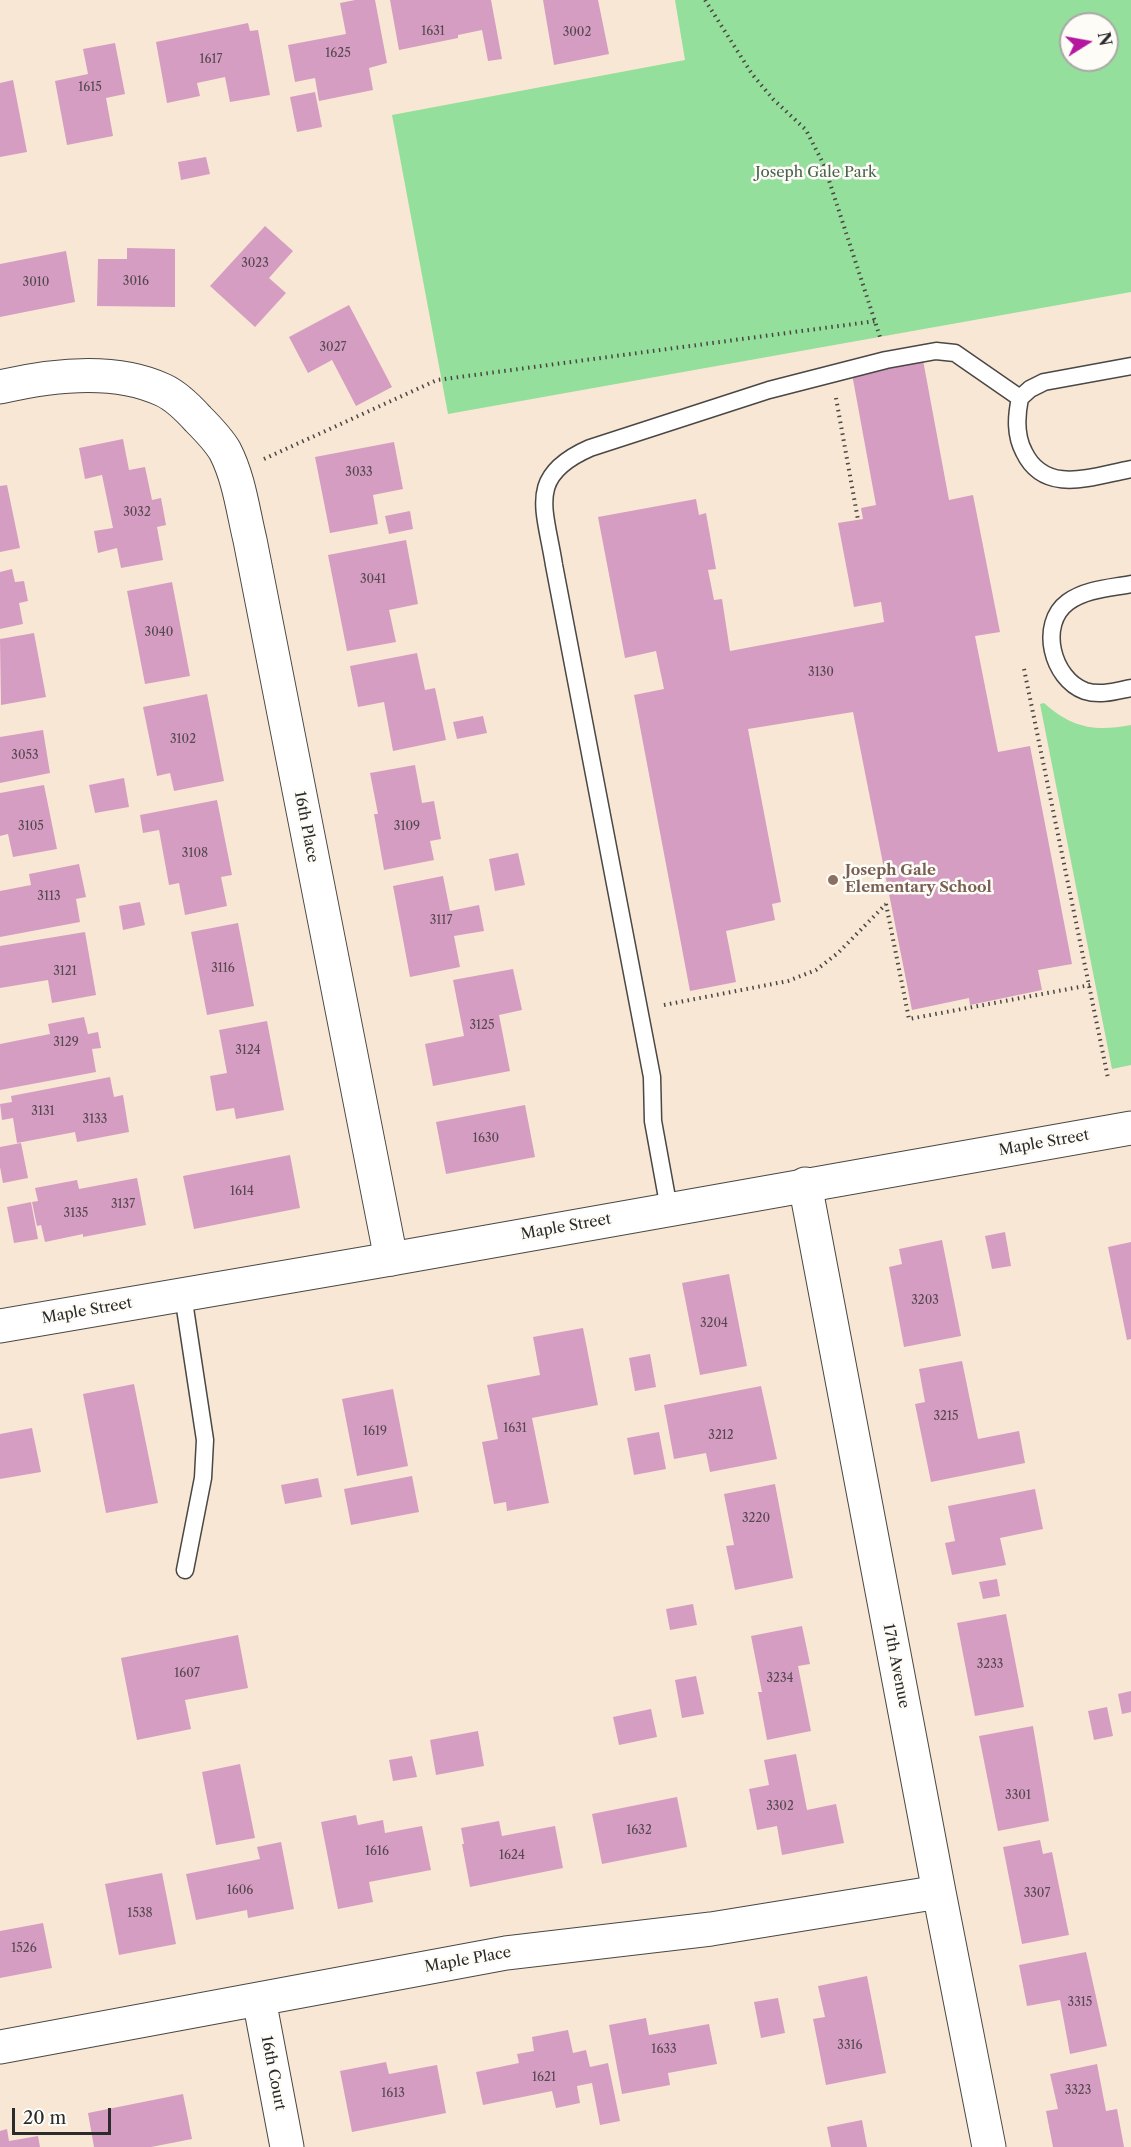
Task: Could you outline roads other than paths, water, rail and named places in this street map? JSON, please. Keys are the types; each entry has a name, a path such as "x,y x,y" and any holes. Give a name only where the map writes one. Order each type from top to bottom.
{"street":[{"name":"16th Place","path":"0,387 82,375 115,376 146,383 166,390 188,408 211,432 224,450 234,475 250,540 390,1259"},
{"name":"Maple Street","path":"0,1326 1131,1128"},
{"name":"17th Avenue","path":"805,1184 989,2147"},
{"name":"Maple Place","path":"0,2047 506,1953 711,1929 939,1892"},
{"name":"16th Court","path":"260,1999 287,2147"}],"lane":[{"path":"669,1209 653,1121 652,1077 554,565 544,498 548,482 556,468 571,456 590,448 770,390 886,360 936,351 955,353 1020,398"},
{"path":"1131,366 1044,382 1030,389 1020,398 1017,427 1021,446 1029,464 1048,478 1076,480 1131,470"},
{"path":"1131,584 1092,591 1067,602 1054,622 1051,640 1054,657 1070,683 1086,691 1103,693 1131,688"},
{"path":"183,1295 205,1440 203,1478 185,1570"}],"place":[{"name":"Joseph Gale Elementary School","path":"833,880"}],"park label":[{"name":"Joseph Gale Park","path":"816,173"}]}
